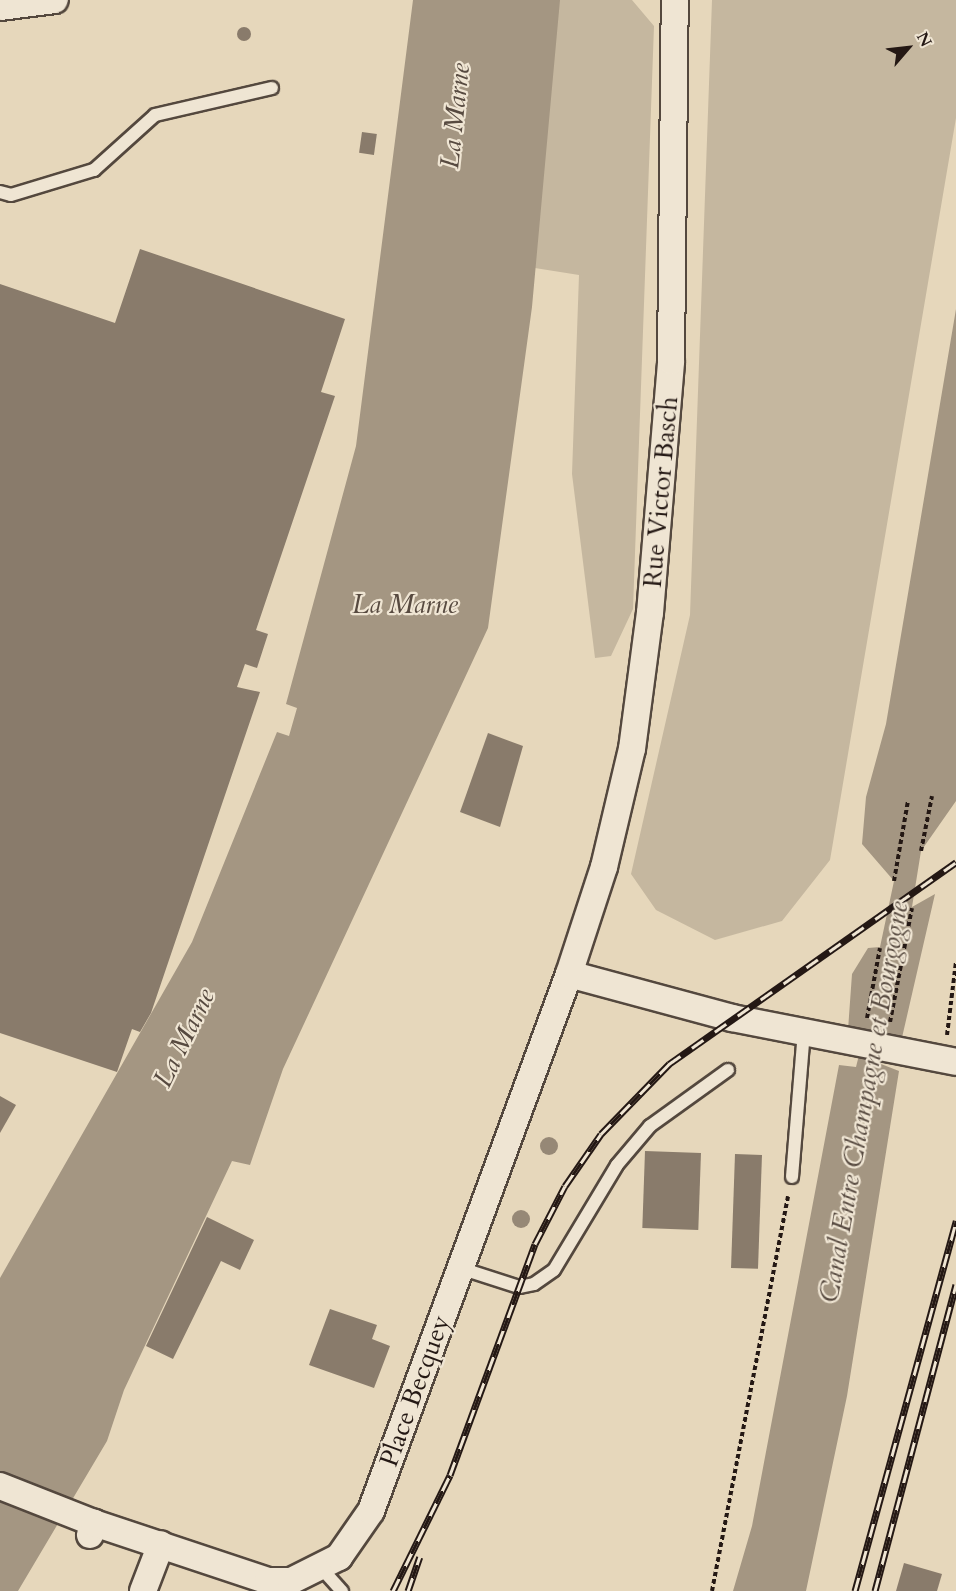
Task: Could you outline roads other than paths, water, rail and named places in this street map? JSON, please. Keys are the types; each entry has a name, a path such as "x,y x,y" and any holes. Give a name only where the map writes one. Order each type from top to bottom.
{"street":[{"path":"0,7 55,0"},
{"name":"Rue Victor Basch","path":"569,974 621,804 650,613 671,361 675,0"},
{"path":"569,974 804,1032 840,1038 888,1038 950,1061"},
{"name":"Place Becquey","path":"0,1486 92,1529 161,1544 268,1581 306,1578 322,1569 356,1538 371,1511 569,974"},
{"path":"143,1591 161,1544"}],"lane":[{"path":"0,192 11,195 94,170 155,115 272,88"},
{"path":"792,1177 804,1032"},
{"path":"460,1268 519,1287 534,1284 554,1270 617,1165 650,1126 728,1070"},
{"path":"322,1569 342,1591"}],"water":[{"name":"La Marne","path":"413,0 560,0 532,307 488,628 283,1069 250,1165 232,1161 124,1390 107,1441 18,1591 0,1591 0,1278 192,942 277,732 289,736 297,708 286,704 356,446"},
{"name":"Canal Entre Champagne et Bourgogne","path":"956,309 956,801 921,851 912,907 935,894 901,1042 886,1039 881,1064 899,1071 847,1396 806,1591 733,1591 752,1526 839,1065 856,1067 864,1035 848,1030 852,974 868,948 880,947 894,881 862,844 866,797 886,724"}],"railway":[{"path":"393,1591 450,1475 535,1244 565,1186 601,1134 669,1064 956,862"},
{"path":"855,1591 956,1221"},
{"path":"875,1591 956,1285"},
{"path":"408,1591 420,1557"}]}
